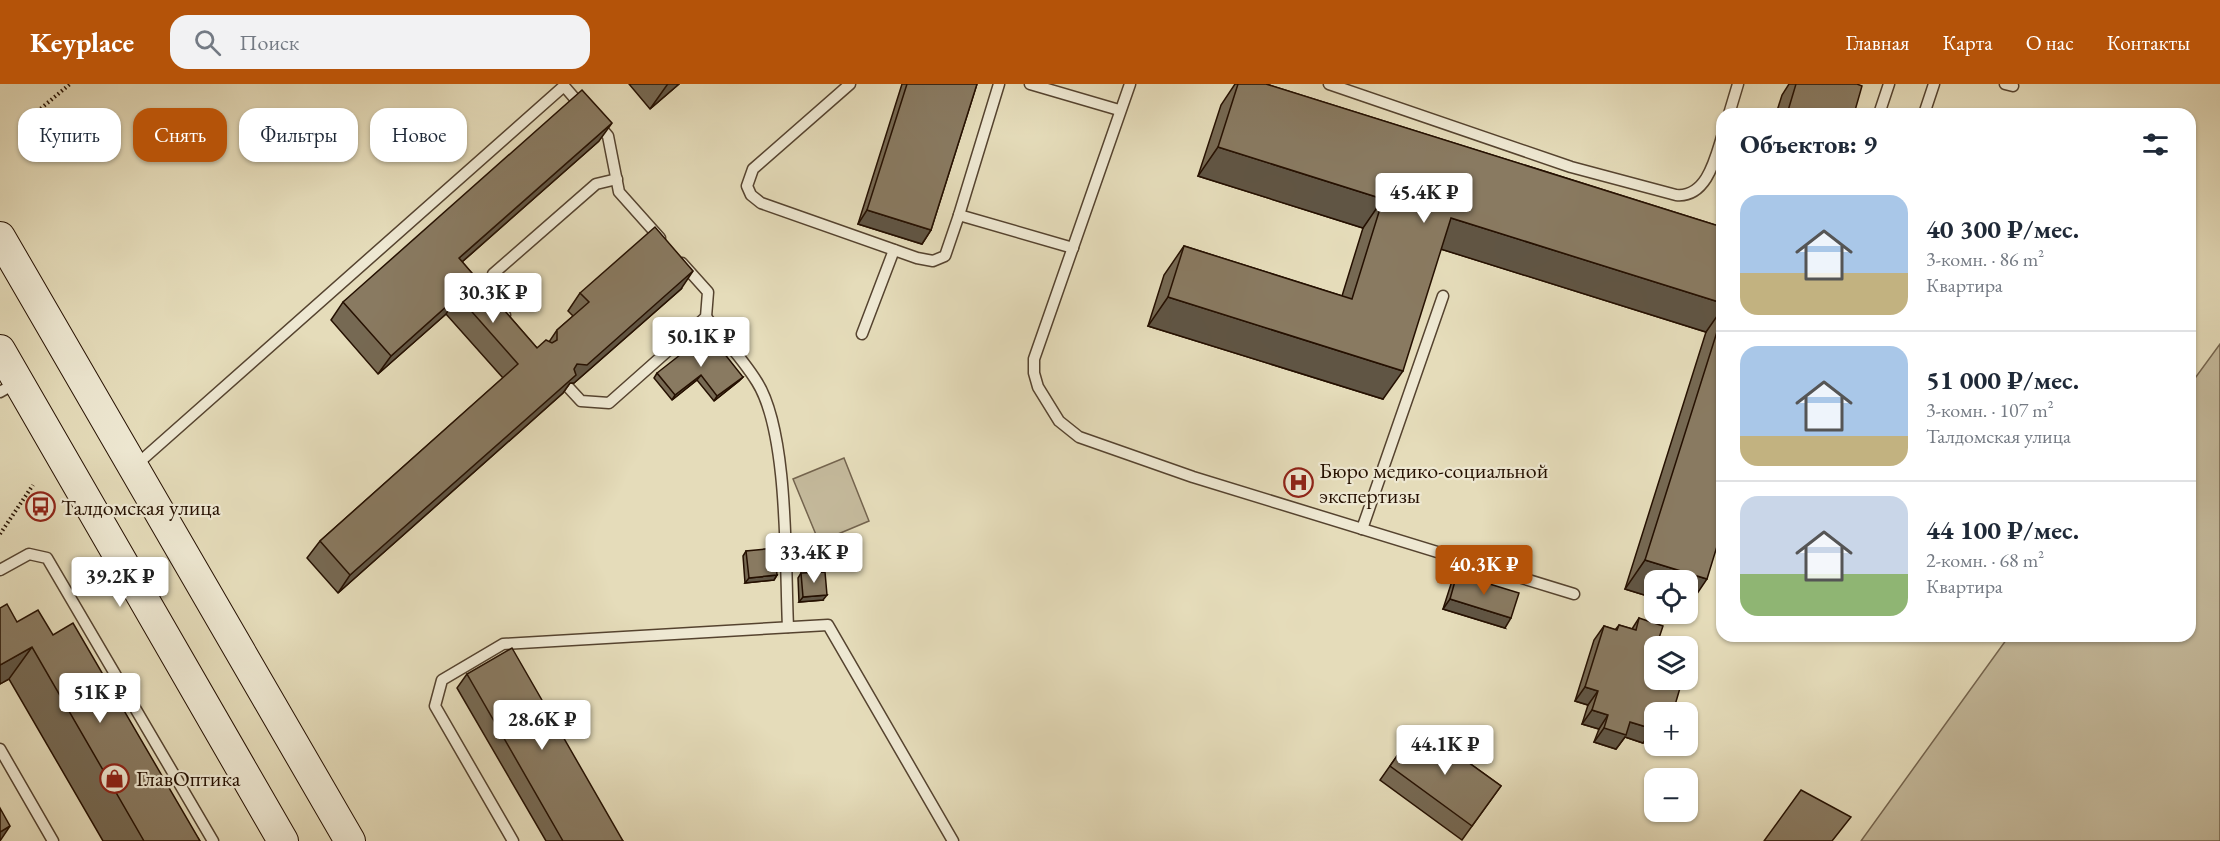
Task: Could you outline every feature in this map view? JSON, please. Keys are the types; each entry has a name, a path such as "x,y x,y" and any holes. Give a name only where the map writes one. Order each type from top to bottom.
{"main road":[{"path":"0,237 350,841"},
{"path":"0,350 9,387 283,841"}],"lane":[{"path":"850,84 753,169 747,186 751,195 761,203 917,258 940,260 945,256 959,215 999,84"},
{"path":"1030,84 1119,110"},
{"path":"1130,84 1119,110 1034,359 1034,373 1038,387 1059,421 1079,437 1193,477 1574,594"},
{"path":"1329,84 1571,167 1676,195 1685,196 1697,190 1713,167 1716,157"},
{"path":"1731,108 1738,84"},
{"path":"1881,108 1889,84"},
{"path":"1926,108 1934,84"},
{"path":"134,466 564,86 608,136 619,192 708,292 706,317 758,383 770,413 781,471 788,627"},
{"path":"516,327 501,310 493,274 596,184 617,179"},
{"path":"959,215 1073,248"},
{"path":"862,334 894,250"},
{"path":"1362,529 1443,296"},
{"path":"569,388 581,401 609,403 706,317"},
{"path":"0,570 29,554 47,558 213,841"},
{"path":"513,841 435,706 442,680 503,644 828,625 952,841"},
{"path":"0,749 53,841"}],"path":[{"path":"41,108 70,84"},
{"path":"0,534 33,484"}],"shaded area":[{"path":"2220,344 2220,841 1861,841 2005,642 2196,642 2196,377"},
{"path":"844,458 869,521 819,542 793,479"}],"building":[{"path":"907,84 977,84 931,230 867,210"},
{"path":"1238,84 1266,84 1716,225 1716,301 1451,218 1403,371 1168,297 1184,246 1352,299 1383,199 1218,147"},
{"path":"1796,84 1857,84 1862,86 1856,108 1789,108"},
{"path":"582,90 612,123 459,258 537,348 546,340 552,343 557,340 557,330 589,302 580,293 655,227 693,271 587,365 577,364 574,369 576,375 350,575 320,541 518,364 458,296 391,356 343,302"},
{"path":"708,333 743,377 717,396 701,375 675,395 657,373"},
{"path":"1716,335 1716,550 1707,579 1698,576 1698,570 1678,570 1645,560"},
{"path":"775,548 777,575 749,578 746,551"},
{"path":"825,572 827,595 803,597 801,573"},
{"path":"1457,574 1519,593 1511,618 1450,599"},
{"path":"7,604 17,622 38,610 53,635 73,623 200,841 144,841 32,647 0,665 0,608"},
{"path":"1639,618 1644,620 1644,624 1663,626 1660,636 1644,636 1644,690 1679,690 1676,702 1644,702 1644,726 1630,722 1626,735 1604,728 1608,715 1592,710 1598,691 1585,687 1604,626 1617,630 1619,625 1636,630"},
{"path":"512,648 623,841 563,841 467,674"},
{"path":"1418,726 1501,786 1472,826 1390,766"},
{"path":"1801,790 1851,817 1832,841 1764,841"},
{"path":"0,808 10,826 0,832"}],"place":[{"name":"Бюро медико-социальной экспертизы","path":"1298,483"},
{"name":"Талдомская улица","path":"40,507"},
{"name":"ГлавОптика","path":"115,778"}]}
